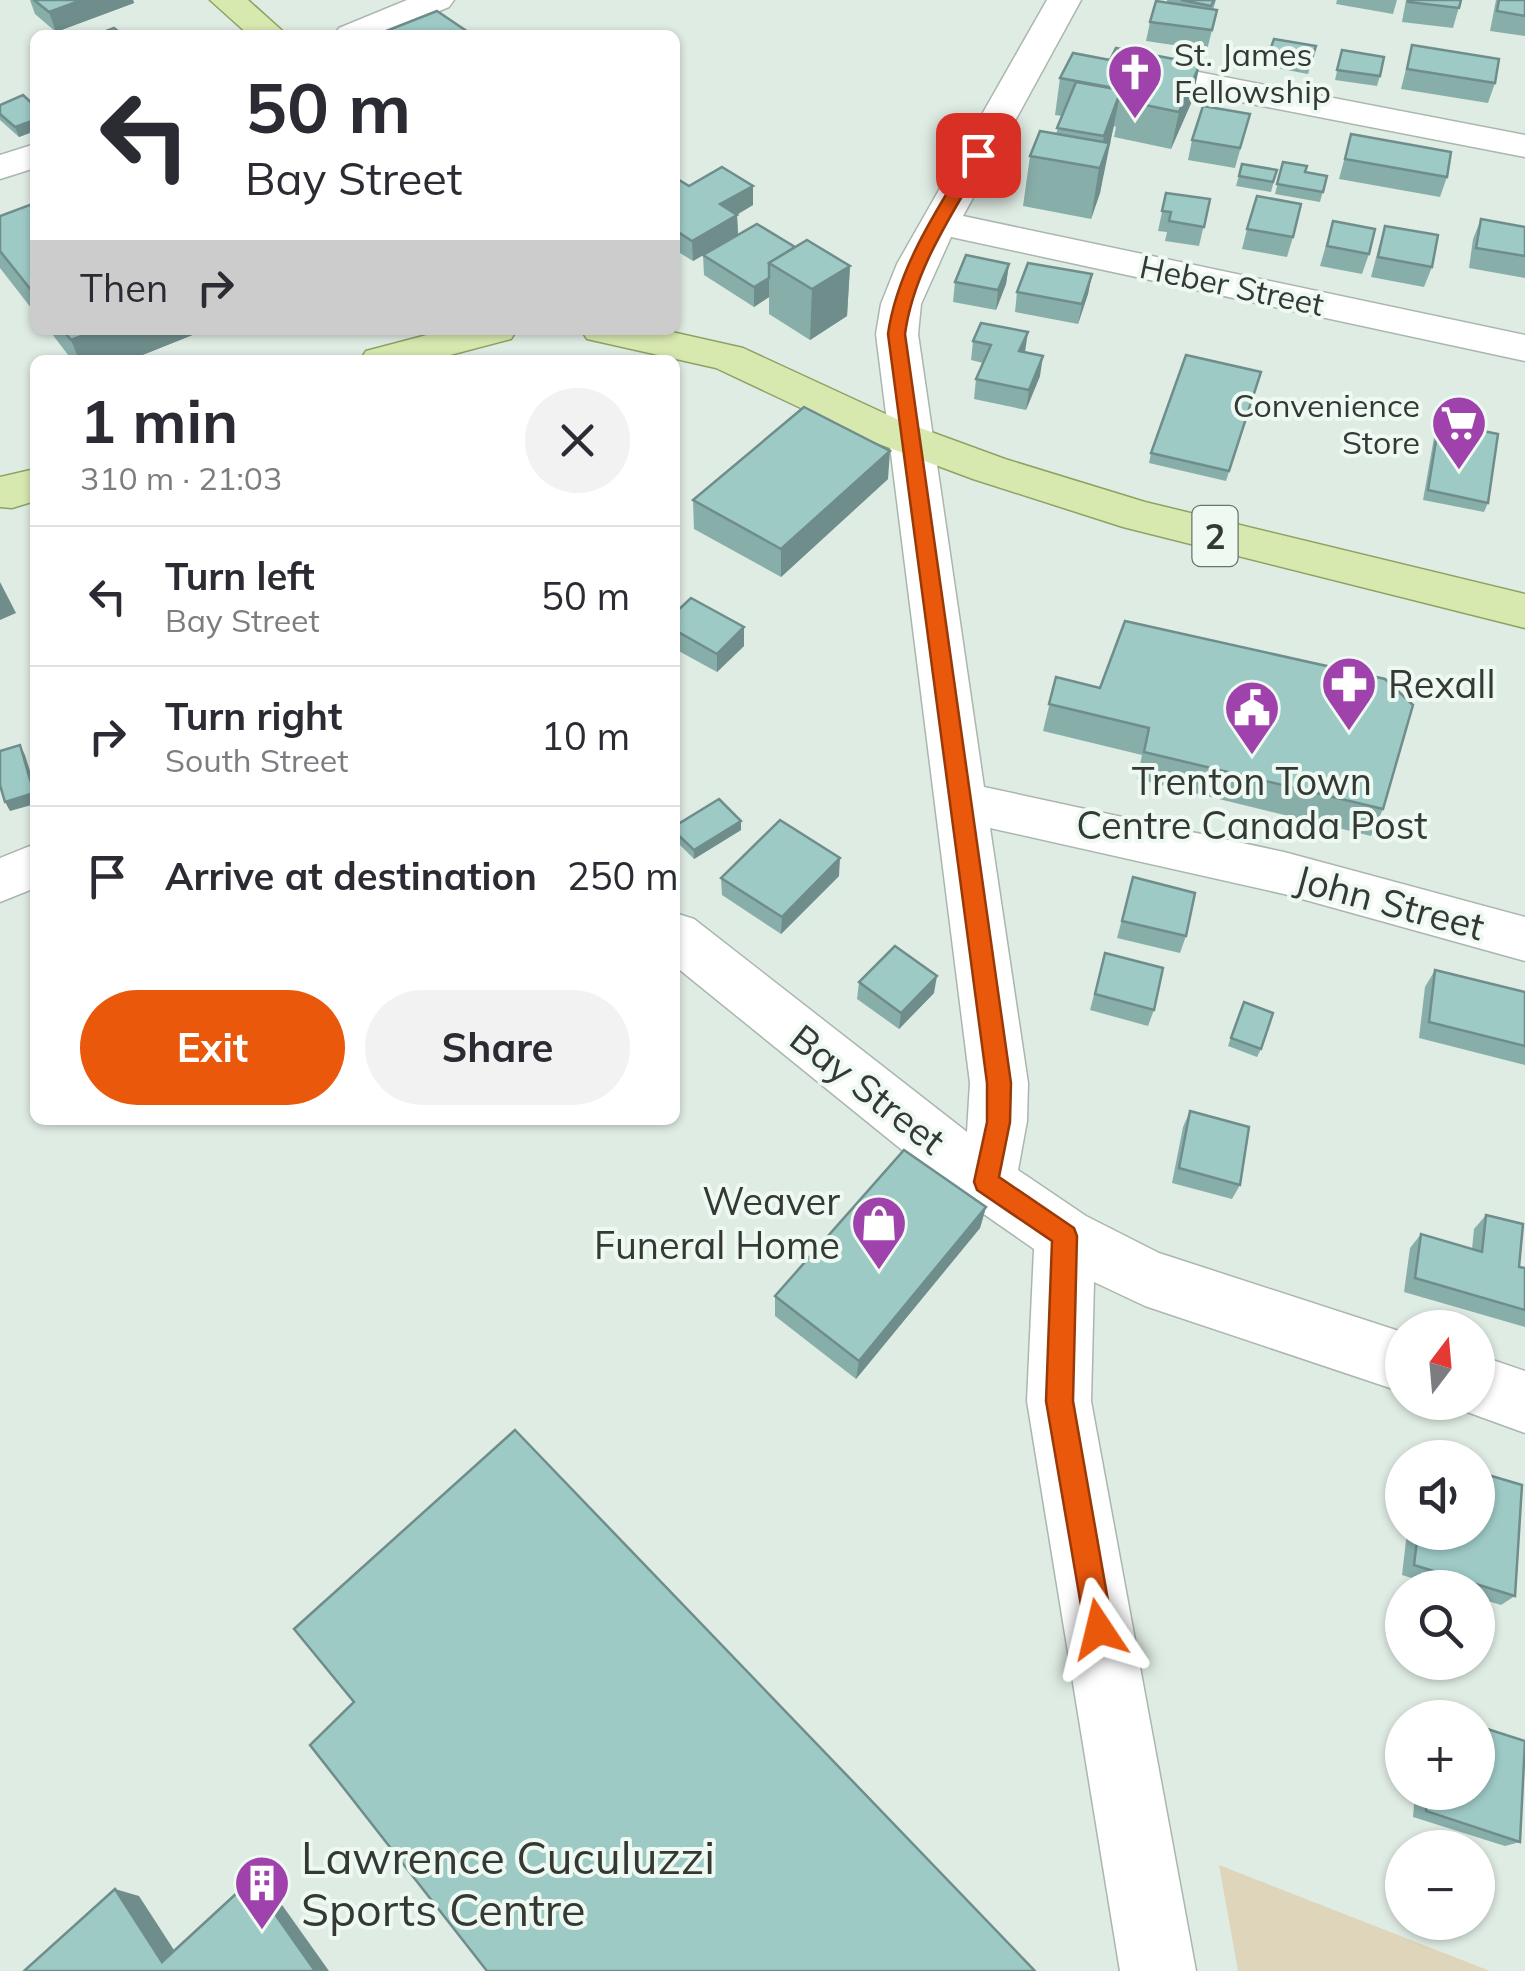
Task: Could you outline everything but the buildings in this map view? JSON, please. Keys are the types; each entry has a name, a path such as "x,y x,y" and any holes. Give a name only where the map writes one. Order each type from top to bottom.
{"main road":[{"path":"226,0 264,30"},
{"path":"398,355 462,335"},
{"name":"2","path":"626,335 728,356 911,440 989,469 1182,528 1525,611"}],"street":[{"path":"363,30 437,0"},
{"path":"986,1182 998,1122 999,1083 896,334 900,304 938,224 1064,0"},
{"path":"1037,52 1525,146"},
{"path":"0,168 30,157"},
{"name":"Heber Street","path":"938,224 1525,348"},
{"name":"John Street","path":"961,802 1284,874 1525,939"},
{"path":"0,881 30,868"},
{"name":"Bay Street","path":"680,939 986,1182 1065,1236 1145,1277 1385,1356"},
{"path":"1065,1236 1060,1401 1158,1971"},
{"path":"1495,1392 1525,1402"}],"shaded area":[{"path":"1219,1865 1385,1930 1385,1940 1411,1940 1490,1971 1238,1971"}],"place":[{"name":"St. James Fellowship","path":"1135,121"},
{"name":"Convenience Store","path":"1459,472"},
{"name":"Rexall","path":"1349,733"},
{"name":"Trenton Town Centre Canada Post","path":"1252,757"},
{"name":"Weaver Funeral Home","path":"879,1272"},
{"name":"Lawrence Cuculuzzi Sports Centre","path":"262,1932"}],"route":[{"path":"978,155 917,264 900,304 896,334 999,1083 998,1122 986,1182 1065,1236 1060,1401 1099,1629"}]}
